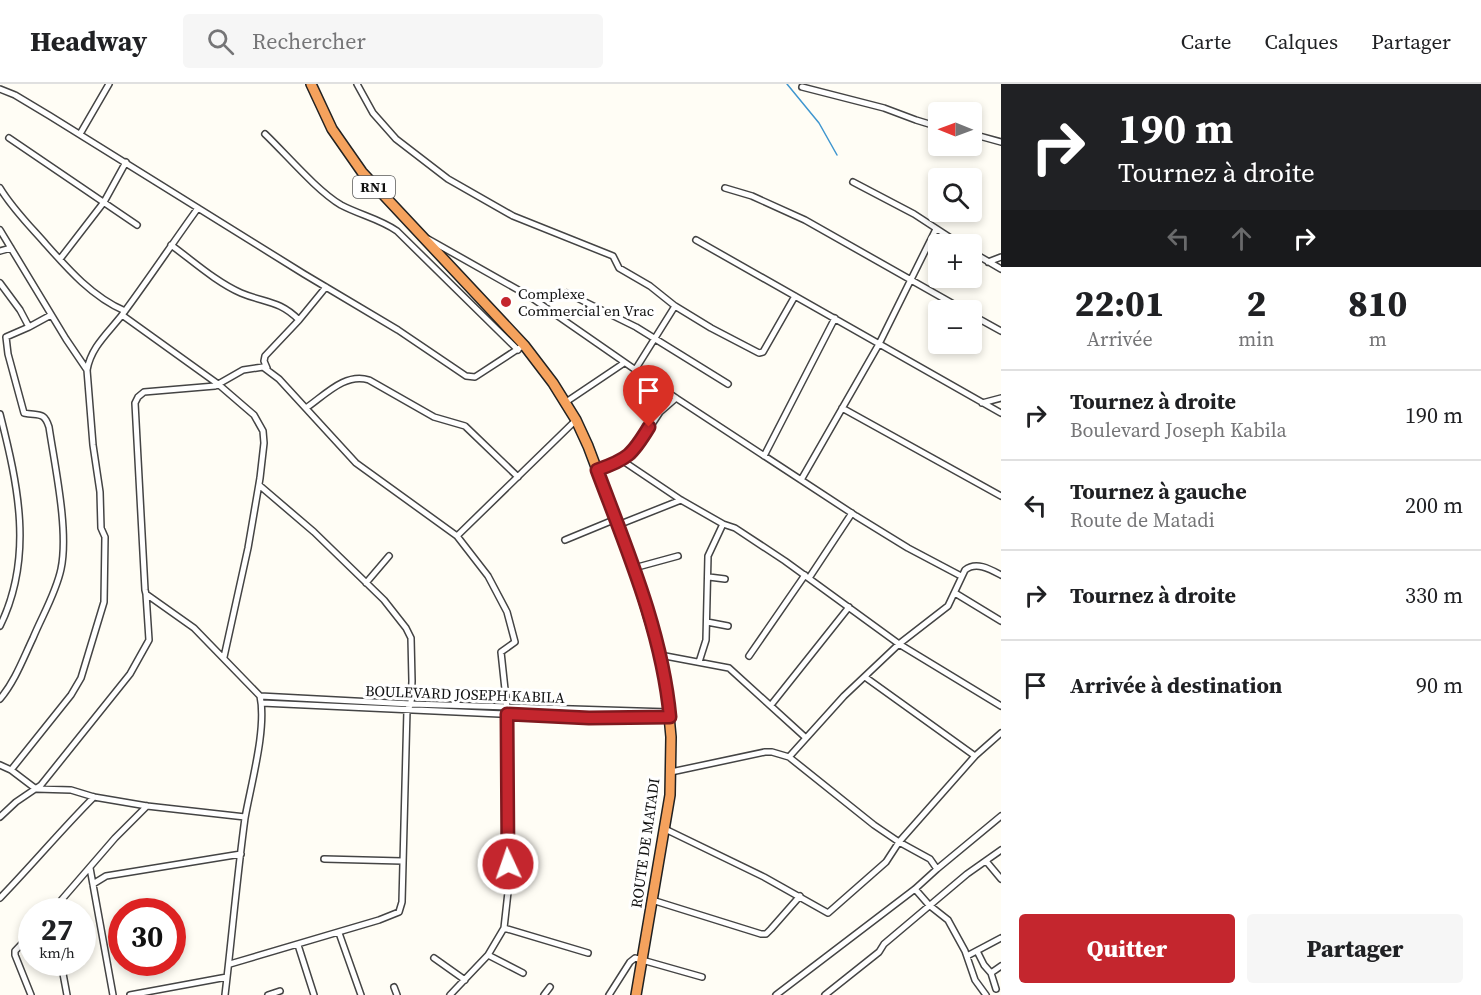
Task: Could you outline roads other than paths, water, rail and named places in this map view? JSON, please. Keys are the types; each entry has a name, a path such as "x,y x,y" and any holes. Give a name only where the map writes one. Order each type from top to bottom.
{"highway":[{"name":"ROUTE DE MATADI","path":"311,84 332,129 346,152 380,193 521,347 566,402 597,470 634,568 660,655 670,715 671,772 665,829 636,995"}],"street":[{"path":"80,135 109,84"},
{"path":"357,84 373,113 396,140 448,179 513,216 613,256 620,269 650,286 675,306 711,328 760,353 763,352 795,296"},
{"path":"802,87 884,108 928,124"},
{"path":"0,88 126,162 398,330 466,376 475,377 521,347 397,231 382,221 350,209 331,198 265,134"},
{"path":"982,137 1001,142"},
{"path":"9,138 137,225"},
{"path":"60,259 104,202 126,162"},
{"path":"853,182 914,214 944,234"},
{"path":"0,188 9,204 87,286 218,384 254,416 263,430 264,443 259,485 224,657"},
{"path":"725,188 752,196 805,220 946,300"},
{"path":"11,770 78,684 104,602 105,537 100,528 100,492 93,444 88,359 198,208"},
{"path":"801,480 879,344 936,229"},
{"path":"0,230 87,370"},
{"path":"419,234 529,296 624,363 801,480 908,548 961,576"},
{"path":"696,240 1001,414"},
{"path":"171,245 225,284 241,293 276,303 290,311 299,320"},
{"path":"0,251 11,248"},
{"path":"988,262 1001,257"},
{"path":"982,258 1001,269"},
{"path":"0,283 20,310 28,327"},
{"path":"326,287 265,356 264,361 267,368 356,462 457,536 488,576 507,612 515,642 501,652 507,711 509,883 504,928 488,955 450,995"},
{"path":"567,293 627,321 728,384"},
{"path":"635,370 675,306"},
{"path":"0,699 7,691 24,658 55,587 60,572 64,543 49,427 46,418 41,415 24,412 3,338 51,315"},
{"path":"764,456 835,318"},
{"path":"982,321 1001,331"},
{"path":"566,402 624,363"},
{"path":"0,817 16,802 36,789 113,696 144,650 150,635 145,590 135,403 140,394 215,387 243,370 267,368"},
{"path":"306,408 340,384 357,377 369,380 434,417 465,426 518,477"},
{"path":"597,470 623,461 639,444 660,412 676,398"},
{"path":"982,403 1001,398"},
{"path":"842,408 1001,496"},
{"path":"0,414 17,485 20,508 19,564 12,593 0,626"},
{"path":"457,536 576,420"},
{"path":"623,461 681,500 723,524 735,528 899,644 1001,706"},
{"path":"230,964 339,933 399,912 402,902 407,710 411,704 411,638 384,600 314,532 259,485"},
{"path":"565,540 681,500"},
{"path":"749,657 852,513"},
{"path":"699,662 706,640 708,556 723,524"},
{"path":"366,583 389,556"},
{"path":"634,568 678,556"},
{"path":"789,757 844,696 899,644 948,606 965,570 974,565 1001,575"},
{"path":"709,577 725,579"},
{"path":"955,593 1001,621"},
{"path":"147,594 194,628 260,696 262,704 260,733 241,854 225,995"},
{"path":"771,705 849,607"},
{"path":"707,622 728,626"},
{"path":"660,655 729,668 806,738"},
{"path":"865,677 975,756"},
{"name":"BOULEVARD JOSEPH KABILA","path":"260,696 507,711"},
{"name":"BOULEVARD JOSEPH KABILA","path":"262,704 407,710 670,715"},
{"path":"665,829 708,848 800,896 825,913 831,912 886,862 899,842 975,756 1001,733"},
{"path":"995,739 1001,744"},
{"path":"671,772 765,752 789,757 873,825 930,859 937,869"},
{"path":"0,765 11,770 36,789 71,790 94,797 147,806 246,817"},
{"path":"0,898 54,841 69,821 94,797"},
{"path":"63,898 115,838 147,806"},
{"path":"776,995 915,889 1001,816"},
{"path":"825,995 879,952 884,944 929,905 1001,850"},
{"path":"93,884 106,876 241,854"},
{"path":"324,859 402,861"},
{"path":"986,861 1001,879"},
{"path":"90,868 113,995"},
{"path":"915,889 929,905 948,920 967,956 975,980 986,995 998,987 977,951"},
{"path":"652,900 761,934 771,929 800,896"},
{"path":"504,928 588,953"},
{"path":"339,933 361,995"},
{"path":"967,956 1001,938"},
{"path":"298,945 314,995"},
{"path":"488,955 523,973"},
{"path":"434,958 465,980"},
{"path":"609,995 635,958 702,977"},
{"path":"991,973 1001,966"},
{"path":"24,976 31,995"},
{"path":"63,976 67,995"},
{"path":"130,995 227,977"},
{"path":"394,987 397,995"},
{"path":"544,995 550,987"},
{"path":"456,990 462,995"},
{"path":"268,995 280,991"}],"waterway":[{"path":"787,84 819,123 837,155"}],"place":[{"name":"Complexe Commercial en Vrac","path":"506,302"}]}
